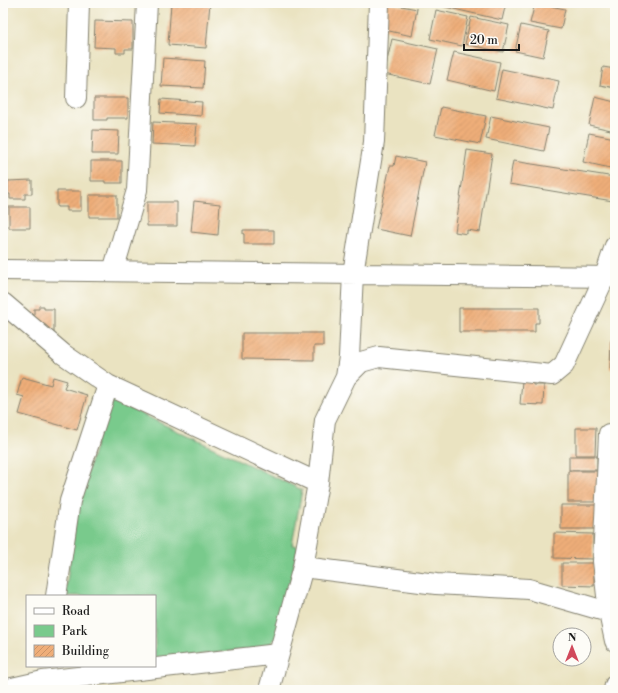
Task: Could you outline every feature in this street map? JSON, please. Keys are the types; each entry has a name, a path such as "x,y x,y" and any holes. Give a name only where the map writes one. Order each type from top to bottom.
{"street":[{"path":"76,98 79,3"},
{"path":"112,272 137,190 147,3"},
{"path":"346,377 349,357 353,274 374,142 379,3"},
{"path":"269,690 303,567 318,483 324,420 346,377 361,362 379,357 552,375 564,365 610,276 615,246"},
{"path":"3,270 610,276"},
{"path":"3,303 63,354 108,385 318,483"},
{"path":"56,595 70,501 108,385"},
{"path":"615,435 609,434 603,561 615,641"},
{"path":"303,567 436,584 529,589 612,614"},
{"path":"4,690 44,679 278,654"},
{"path":"614,690 615,685"}],"green space":[{"path":"110,399 302,490 292,545 298,546 280,635 265,648 156,659 156,595 65,595 78,502"}],"building":[{"path":"127,3 127,5 96,4"},
{"path":"171,3 210,3 206,48 168,45"},
{"path":"386,3 417,9 412,36 380,29"},
{"path":"442,3 506,3 502,20 441,6"},
{"path":"535,3 565,9 561,29 530,23"},
{"path":"436,10 468,17 462,46 430,39"},
{"path":"471,17 509,25 503,52 465,44"},
{"path":"95,21 133,22 133,49 125,49 125,53 116,53 116,48 94,47"},
{"path":"521,25 549,31 543,57 515,51"},
{"path":"392,39 438,49 430,84 384,74"},
{"path":"454,52 500,62 494,91 447,80"},
{"path":"163,58 205,61 203,88 161,86"},
{"path":"603,67 615,69 615,88 600,85"},
{"path":"502,69 559,81 553,110 496,98"},
{"path":"595,97 615,102 615,131 589,125"},
{"path":"94,98 128,98 128,118 107,118 107,120 94,120"},
{"path":"161,99 202,102 201,116 160,113"},
{"path":"441,107 486,116 480,144 435,135"},
{"path":"491,116 549,128 544,151 486,139"},
{"path":"153,122 197,124 195,146 152,144"},
{"path":"93,130 119,131 118,154 92,154"},
{"path":"589,133 615,138 615,169 583,162"},
{"path":"467,150 492,154 480,232 467,230 467,234 455,232"},
{"path":"396,156 425,162 410,236 376,229 390,166 394,166"},
{"path":"91,161 122,161 122,183 91,181"},
{"path":"513,161 615,177 613,201 509,184"},
{"path":"32,180 32,194 25,194 25,199 10,199 10,194 8,194 8,181"},
{"path":"57,191 81,191 81,211 67,211 67,207 57,207"},
{"path":"89,195 117,195 117,217 89,217"},
{"path":"194,201 220,204 218,235 191,232"},
{"path":"147,202 177,202 177,226 147,226"},
{"path":"9,207 30,207 30,228 9,228"},
{"path":"243,230 274,230 274,244 244,244"},
{"path":"39,306 44,306 44,309 54,309 54,334 34,322 34,309 39,309"},
{"path":"459,308 539,308 539,323 535,323 535,332 459,332"},
{"path":"242,333 323,333 323,346 314,346 314,360 242,359"},
{"path":"611,340 615,340 615,369 610,369"},
{"path":"22,377 51,385 53,377 67,381 64,388 87,395 77,430 19,414 24,397 17,395"},
{"path":"522,381 533,382 533,385 544,385 543,405 520,404"},
{"path":"576,428 596,428 595,455 576,455"},
{"path":"569,456 597,456 597,470 569,470"},
{"path":"568,471 599,471 599,502 568,502"},
{"path":"561,505 600,505 600,529 561,529"},
{"path":"610,524 615,524 615,561 610,561"},
{"path":"554,533 593,534 593,559 554,558"},
{"path":"562,563 594,563 594,586 562,585"}],"waterway":[{"path":"597,3 615,6"}]}
